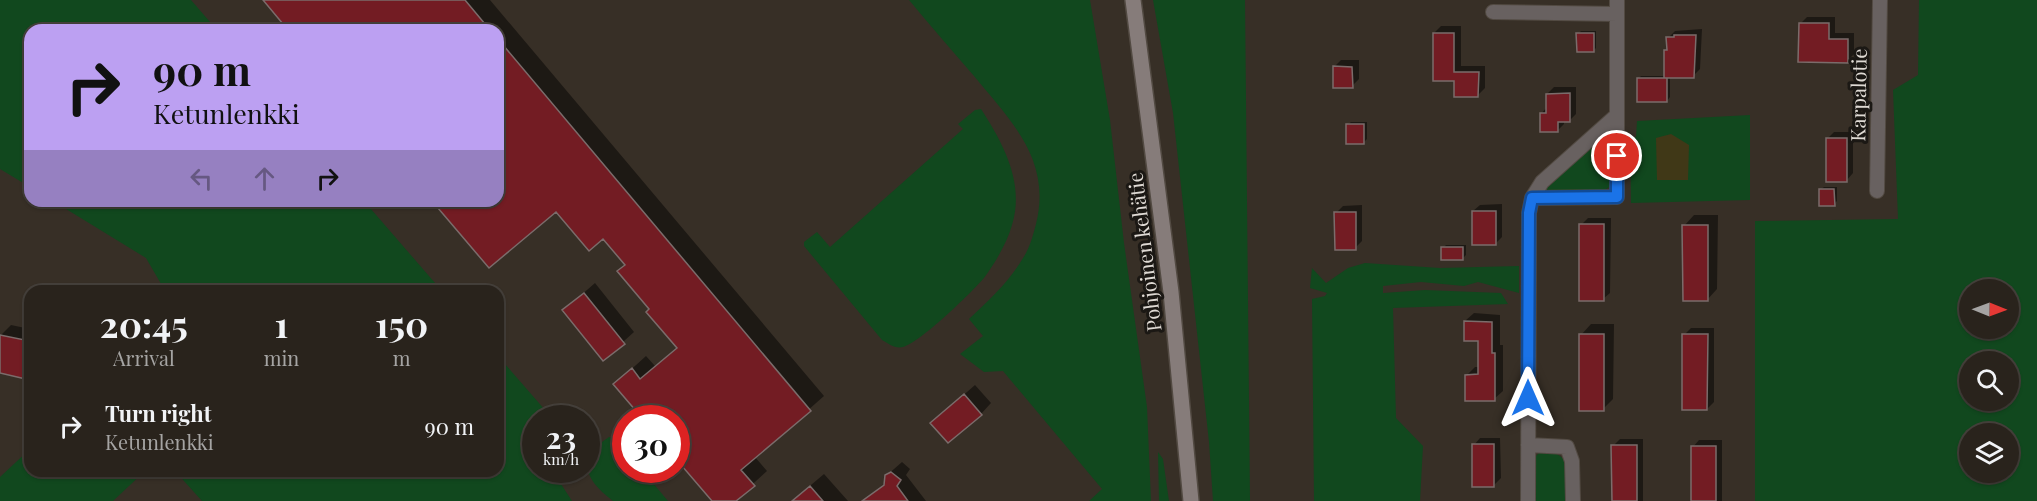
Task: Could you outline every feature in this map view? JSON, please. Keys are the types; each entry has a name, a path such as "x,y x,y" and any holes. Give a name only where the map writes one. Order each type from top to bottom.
{"main road":[{"name":"Pohjoinen kehätie","path":"1133,0 1172,292 1191,501"}],"street":[{"name":"Karpalotie","path":"1877,190 1880,0"},
{"path":"1493,12 1617,7 1617,197 1532,198"},
{"path":"1528,501 1529,213 1532,198 1542,182 1616,116"},
{"path":"1528,445 1567,447 1572,461 1573,501"}],"green space":[{"path":"0,0 191,0 212,24 24,24 24,183 0,169"},
{"path":"909,0 1090,0 1110,120 1124,243 1147,407 1151,501 1089,501 1102,489 1003,371 984,372 960,354 983,336 969,319 1005,283 1028,250 1036,224 1039,201 1038,180 1025,143 1002,109"},
{"path":"1153,0 1245,0 1250,501 1213,501 1209,442 1173,113"},
{"path":"1919,0 2037,0 2037,501 1755,501 1755,221 1898,219 1893,90 1918,75"},
{"path":"981,109 1004,150 1014,179 1015,209 1010,232 984,278 968,294 921,336 903,347 895,347 882,340 804,246 804,242 817,232 830,247 963,129 958,124 975,110"},
{"path":"1750,115 1750,200 1631,203 1630,137 1636,137 1637,121"},
{"path":"1607,132 1610,133 1611,186 1603,191 1548,191 1546,189"},
{"path":"63,207 369,207 437,285 162,285 146,258"},
{"path":"1365,263 1440,268 1519,266 1519,293 1478,282 1464,286 1421,282 1383,286 1383,293 1425,290 1501,293 1508,304 1393,308 1396,418 1423,446 1420,501 1314,501 1312,299 1325,296 1327,293 1310,288 1312,268 1326,283 1348,268"},
{"path":"504,363 541,405 522,405 522,483 561,483 572,501 202,501 180,477 504,477"},
{"path":"612,437 612,483 653,483 668,501 613,501 603,493 594,483 600,483 600,444"},
{"path":"1158,452 1163,459 1169,501 1159,501"},
{"path":"1540,452 1559,455 1565,461 1567,501 1534,501 1534,458"},
{"path":"24,455 24,477 139,477 113,501 0,501 0,477"}],"sand":[{"path":"1671,134 1689,145 1688,180 1657,180 1656,138"}],"building":[{"path":"263,0 465,0 485,24 283,24"},
{"path":"1799,23 1829,23 1829,39 1848,39 1848,63 1798,62"},
{"path":"1433,33 1454,33 1454,72 1479,72 1478,97 1454,97 1454,81 1433,81"},
{"path":"1576,33 1594,33 1594,52 1577,52"},
{"path":"1674,35 1696,35 1694,78 1664,78 1666,37 1674,37"},
{"path":"504,46 811,411 741,470 755,486 736,501 712,501 690,475 690,405 631,405 613,384 632,368 640,379 677,348 646,312 649,309 617,271 625,265 603,239 589,251 556,212 489,268 437,207 504,207"},
{"path":"1333,66 1352,67 1353,88 1333,88"},
{"path":"1637,78 1667,78 1667,102 1637,102"},
{"path":"1570,93 1570,122 1558,122 1558,132 1540,132 1540,113 1546,113 1546,94"},
{"path":"1346,124 1364,124 1364,144 1346,144"},
{"path":"1826,138 1847,138 1847,182 1826,182"},
{"path":"1819,189 1834,189 1835,206 1819,206"},
{"path":"1472,211 1496,211 1496,245 1472,245"},
{"path":"1334,212 1356,212 1356,250 1335,250"},
{"path":"1579,224 1604,224 1604,301 1579,301"},
{"path":"1682,225 1708,225 1708,301 1683,301"},
{"path":"1441,247 1463,247 1463,260 1441,260"},
{"path":"584,293 625,344 603,361 562,310"},
{"path":"1464,321 1492,322 1492,353 1495,353 1495,401 1465,401 1465,375 1478,374 1478,341 1464,341"},
{"path":"1579,334 1604,334 1604,411 1579,411"},
{"path":"1682,334 1708,334 1707,410 1682,410"},
{"path":"0,335 24,340 24,379 0,373"},
{"path":"964,394 982,415 948,443 930,423"},
{"path":"1472,444 1494,444 1494,487 1472,487"},
{"path":"1611,445 1637,445 1637,501 1612,501"},
{"path":"1691,446 1716,446 1716,501 1691,501"},
{"path":"891,472 901,480 897,486 908,501 862,501 884,485 885,475"},
{"path":"810,486 823,501 792,501"}],"route":[{"path":"1528,398 1529,213 1532,198 1617,197 1617,156"}]}
